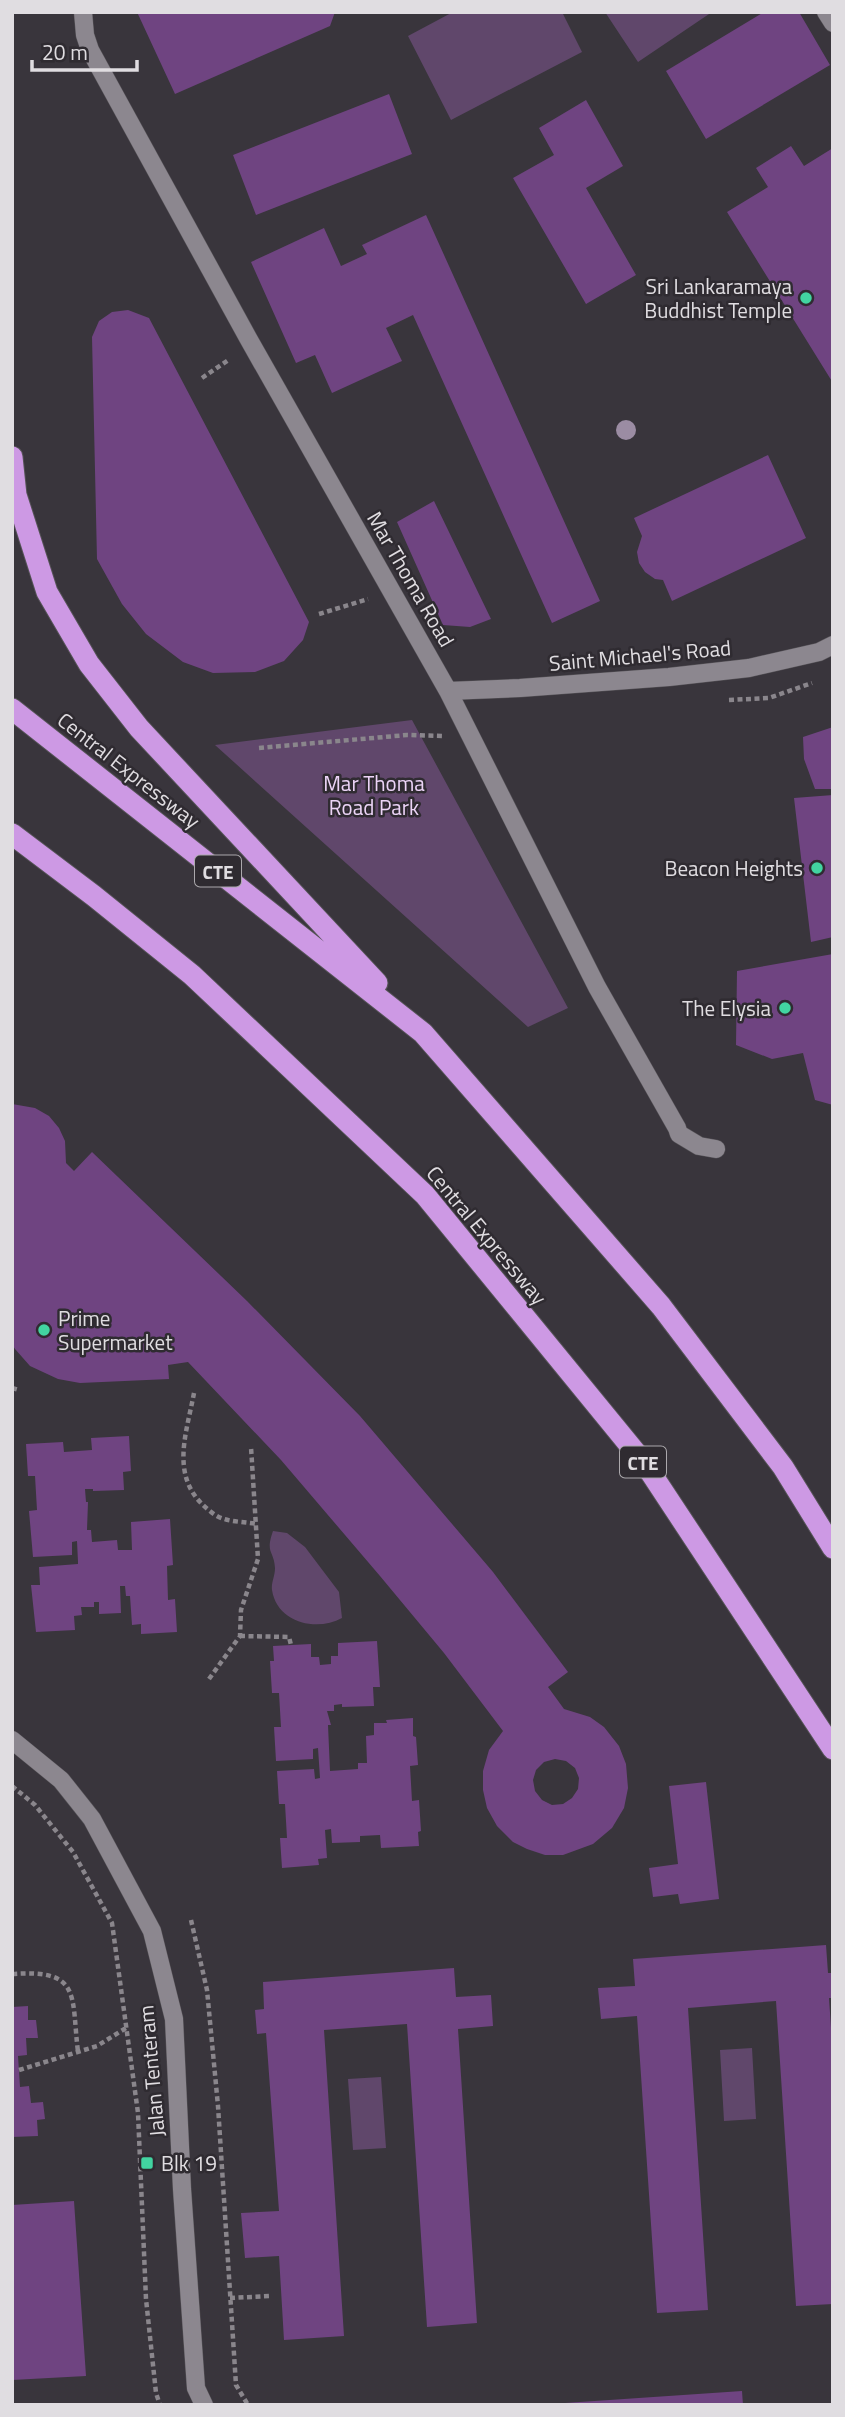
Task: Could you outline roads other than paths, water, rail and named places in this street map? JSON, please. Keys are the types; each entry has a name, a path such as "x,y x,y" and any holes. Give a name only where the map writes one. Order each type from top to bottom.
{"highway":[{"path":"12,457 16,495 47,593 89,664 139,728 423,1033"},
{"name":"Central Expressway","path":"12,709 423,1033 661,1306 783,1467 833,1548"},
{"name":"Central Expressway","path":"12,834 192,975 425,1195 645,1464 833,1749"}],"street":[{"name":"Mar Thoma Road","path":"83,12 85,35 96,62 448,691 597,987 679,1134 699,1146 716,1149"},
{"path":"826,12 833,23"},
{"name":"Saint Michael's Road","path":"448,691 668,677 749,668 819,652 833,645"},
{"name":"Jalan Tenteram","path":"12,1740 61,1780 92,1819 152,1931 174,2019 182,2189 196,2388 204,2405"}],"place":[{"name":"Sri Lankaramaya Buddhist Temple","path":"806,298"},
{"name":"Beacon Heights","path":"817,868"},
{"name":"The Elysia","path":"785,1008"},
{"name":"Prime Supermarket","path":"44,1330"},
{"name":"Blk 19","path":"147,2163"}],"park label":[{"name":"Mar Thoma Road Park","path":"374,795"}]}
